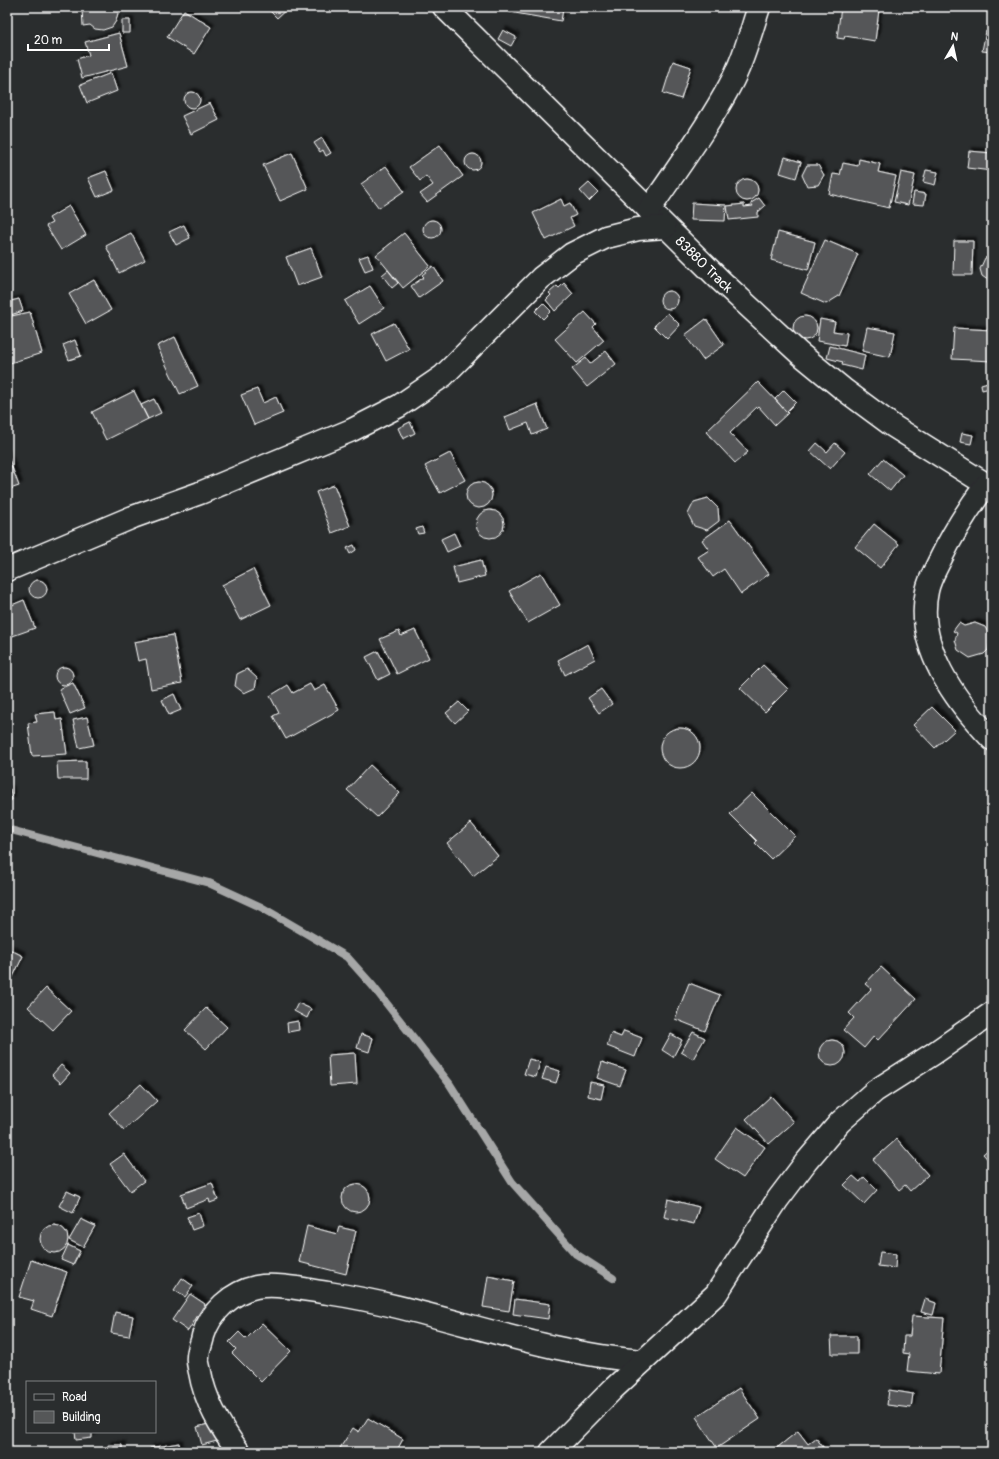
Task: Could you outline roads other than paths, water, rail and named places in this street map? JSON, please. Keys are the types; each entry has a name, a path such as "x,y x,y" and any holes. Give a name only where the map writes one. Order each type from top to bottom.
{"street":[{"name":"83880 Track","path":"444,7 665,227 799,353 832,380 894,426 989,486"},
{"path":"649,210 703,130 729,87 742,59 759,7"},
{"path":"7,570 338,436 399,406 443,376 541,278 572,254 606,237 638,229 665,227"},
{"path":"989,486 955,530 934,571 927,590 925,607 926,626 931,650 945,680 992,738"},
{"path":"551,1452 613,1389 716,1294 778,1200 840,1122 875,1091 933,1054 992,1013"},
{"path":"239,1452 221,1429 203,1390 197,1358 205,1332 219,1308 236,1294 257,1287 287,1287 344,1296 430,1315 566,1351 610,1359 644,1361"}],"waterway":[{"path":"7,829 209,883 261,907 347,957 372,985 449,1083 512,1182 576,1254 613,1278"}]}
